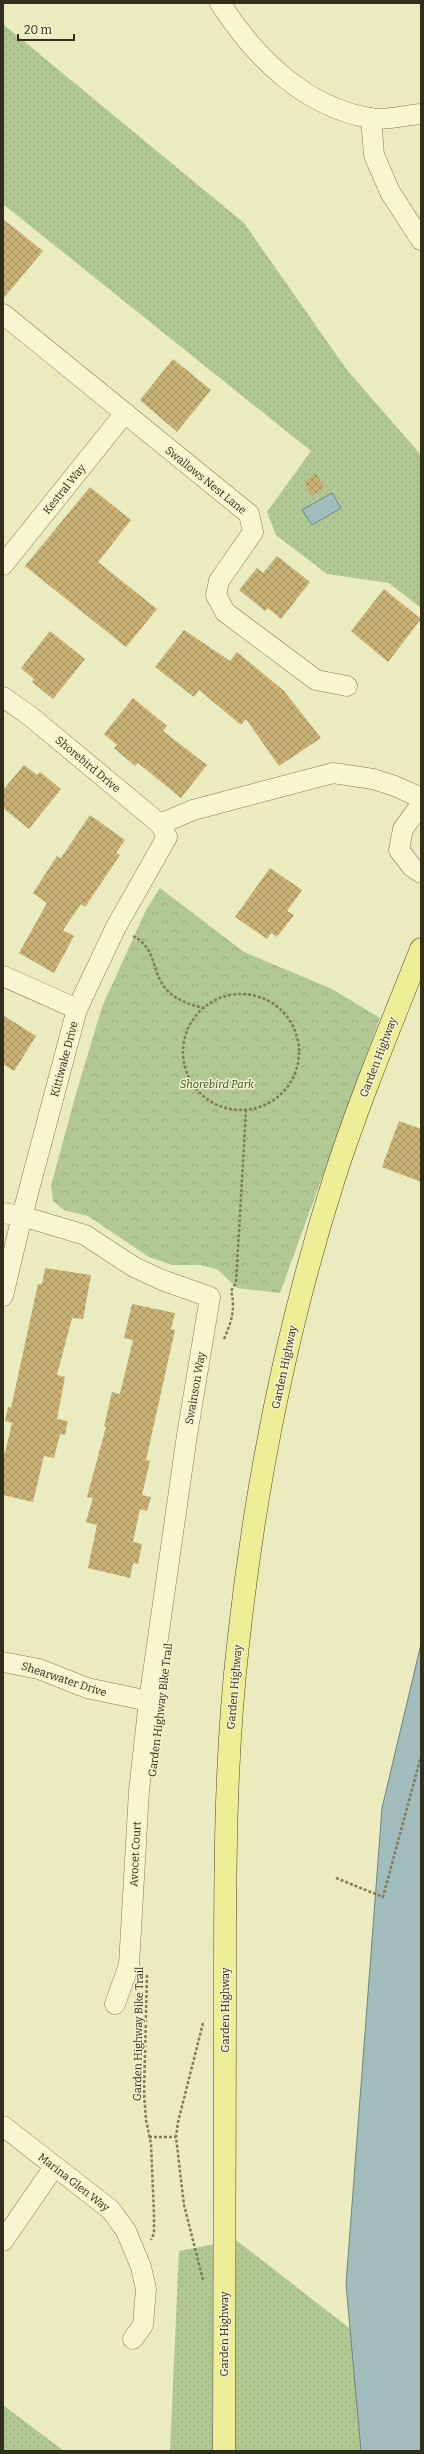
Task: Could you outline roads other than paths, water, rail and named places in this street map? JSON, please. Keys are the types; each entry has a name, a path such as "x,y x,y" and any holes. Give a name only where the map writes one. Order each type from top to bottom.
{"main road":[{"name":"Garden Highway","path":"224,2451 226,1805 231,1725 242,1615 254,1525 268,1446 305,1276 334,1178 366,1088 421,949"}],"street":[{"path":"220,3 238,31 263,59 292,83 324,102 371,118 421,114"},
{"path":"371,118 374,155 390,192 421,240"},
{"name":"Swallows Nest Lane","path":"3,315 249,514 253,532 219,581 216,595 225,612 316,680 347,686"},
{"name":"Kestral Way","path":"3,565 125,413"},
{"name":"Shorebird Drive","path":"3,697 30,716 164,830"},
{"path":"164,830 194,810 333,774 372,779 395,786 421,798"},
{"path":"421,804 403,829 399,850 412,867 421,873"},
{"name":"Kittiwake Drive","path":"3,1296 12,1214 77,1009 164,830"},
{"path":"3,976 77,1009"},
{"name":"Swainson Way","path":"12,1214 85,1236 134,1267 162,1280 210,1297 187,1435 149,1701"},
{"name":"Shearwater Drive","path":"3,1662 39,1669 87,1688 149,1701"},
{"name":"Avocet Court","path":"115,2004 129,1965 139,1791 149,1701"},
{"name":"Marina Glen Way","path":"3,2126 111,2210 126,2231 135,2251 146,2289 146,2310 143,2325 133,2339"},
{"path":"3,2241 54,2167"}],"water":[{"path":"332,493 341,508 312,525 302,510"},
{"path":"421,1644 421,2451 361,2451 346,2284 382,1808"}],"park label":[{"name":"Shorebird Park","path":"217,1084"}]}
